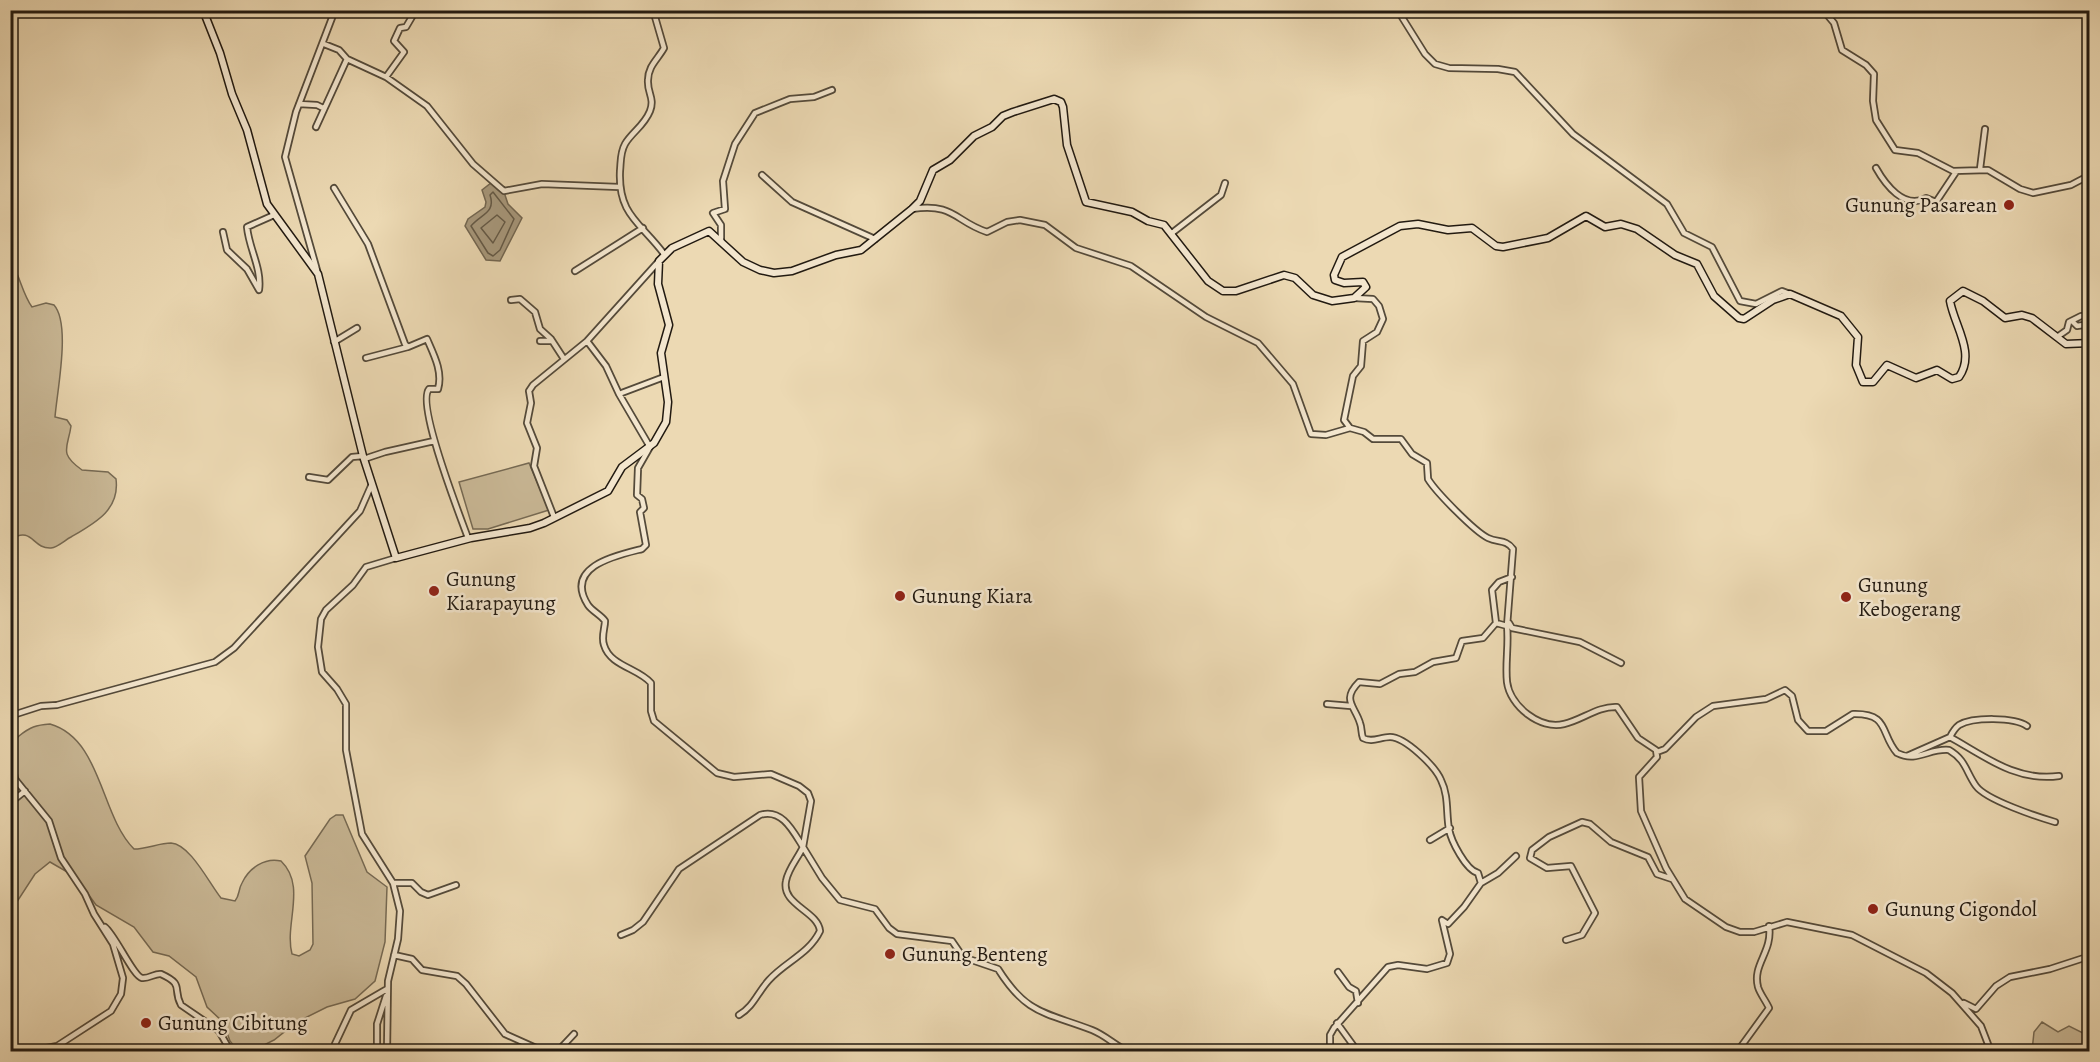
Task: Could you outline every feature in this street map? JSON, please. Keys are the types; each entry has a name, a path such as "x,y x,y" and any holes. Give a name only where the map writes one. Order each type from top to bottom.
{"street":[{"path":"203,10 220,53 232,94 248,130 265,198 274,215 318,274"},
{"path":"335,10 324,44 299,104 285,162 333,325 334,342 364,458 396,558"},
{"path":"386,77 404,52 394,41 400,28 406,27 416,10"},
{"path":"653,10 664,48 654,60 649,74 648,86 653,100 647,118 628,138 620,155 619,187 623,202 664,254"},
{"path":"1395,10 1403,18 1429,58 1438,65 1449,68 1498,69 1515,72 1573,134 1667,204 1684,233 1713,248 1740,301 1756,304 1782,291 1841,316 1853,328 1859,341 1856,363 1862,381 1869,383 1874,381 1887,365 1916,378 1937,370 1952,379 1959,377 1964,366 1963,342 1951,306 1953,297 1959,293 1966,292 1979,298 2005,318 2022,315 2032,318 2069,345 2090,343"},
{"path":"1823,10 1834,24 1842,50 1866,65 1874,74 1873,101 1876,120 1890,146 1896,150 1918,153 1956,172 1980,169 1994,173 2020,189 2033,193 2071,185 2090,175"},
{"path":"324,44 339,50 347,59 386,77 427,106 472,164 504,191 542,184 619,187"},
{"path":"316,126 347,59"},
{"path":"721,242 722,225 713,213 725,209 723,181 735,144 755,113 790,99 814,97 832,90"},
{"path":"554,517 534,466 537,448 527,423 531,403 529,391 587,341 664,254 702,232 712,232 749,265 774,273 792,271 836,255 861,250 876,240 920,201 933,170 950,160 974,136 992,127 1003,116 1054,99 1061,102 1063,107 1067,145 1086,202 1135,213 1148,221 1164,225 1208,281 1223,291 1236,291 1284,275 1295,278 1311,294 1325,299 1338,301 1354,298 1373,299 1379,306 1383,319 1379,330 1362,344 1361,366 1353,376 1344,420 1350,428"},
{"path":"299,104 317,105 323,108"},
{"path":"1980,169 1985,129"},
{"path":"1876,168 1893,191 1908,200 1921,201 1926,198 1932,202 1936,202 1956,172"},
{"path":"762,175 792,202 876,240"},
{"path":"1172,233 1221,195 1225,183"},
{"path":"334,188 368,244 408,347"},
{"path":"912,209 932,207 948,210 987,232 1006,223 1020,220 1044,224 1078,249 1127,265 1206,317 1264,348 1293,384 1308,430 1312,435 1326,435 1350,428 1364,432 1372,439 1401,438 1412,454 1427,463 1428,479 1452,506 1490,539 1509,544 1514,558 1507,626 1509,646 1507,681 1517,702 1528,715 1542,723 1562,725 1602,709 1617,707 1638,738 1657,752"},
{"path":"223,232 226,249 247,270 259,290 258,265 249,246 247,227 274,215"},
{"path":"1354,298 1362,293 1366,285 1363,282 1344,283 1335,280 1334,276 1342,257 1393,228 1418,224 1448,230 1473,228 1496,246 1503,247 1548,238 1586,216 1605,227 1621,224 1637,229 1670,253 1697,264 1717,300 1739,318 1744,319 1773,300 1790,294"},
{"path":"574,271 643,228"},
{"path":"659,261 658,284 669,325 661,352 668,413 663,430 638,468 637,495 642,499 644,508 640,512 646,545 642,549 612,557 590,568 584,579 584,596 589,606 606,621 603,644 609,654 644,675 651,683 651,711 658,726 719,774 734,777 771,774 800,787 808,793 811,800 803,847 788,875 786,886 792,900 818,924 819,934 810,947 778,970 763,987 752,1007 739,1015"},
{"path":"511,300 520,299 530,307 540,329 552,341 564,359"},
{"path":"2057,337 2067,330 2069,322 2081,316 2090,316"},
{"path":"2073,322 2078,326 2090,324"},
{"path":"334,342 357,328"},
{"path":"366,358 408,347 427,339 437,362 441,382 438,389 429,389 425,394 434,441 468,538"},
{"path":"540,341 552,341"},
{"path":"587,341 606,366 619,394 650,447"},
{"path":"619,394 664,377"},
{"path":"309,477 328,480 352,457 364,458 434,441"},
{"path":"387,1052 388,991 401,915 393,883 362,834 346,750 346,704 322,672 318,647 321,619 326,610 353,585 366,567 468,538 530,528 608,490 622,467 650,447"},
{"path":"10,716 215,662 234,648 341,533 362,508 372,482"},
{"path":"1480,883 1478,873 1473,872 1465,864 1450,828 1443,784 1430,761 1393,737 1366,740 1362,736 1360,723 1351,706 1351,694 1358,683 1378,685 1399,674 1415,672 1432,662 1456,658 1462,641 1483,638 1496,623 1492,590 1499,582 1512,577"},
{"path":"1508,611 1512,628 1580,642 1621,663"},
{"path":"1496,623 1507,626"},
{"path":"1657,752 1665,749 1696,717 1713,706 1766,699 1783,690 1792,696 1798,720 1808,731 1824,732 1852,714 1866,715 1882,723 1894,751 1914,758 1932,751 1949,750 1965,763 1975,785 1984,794 2005,802 2022,813 2055,822"},
{"path":"1327,704 1351,706"},
{"path":"1904,756 1950,737 1962,724 1984,720 2020,722 2027,726"},
{"path":"1950,737 2008,770 2039,778 2059,776"},
{"path":"1657,752 1656,758 1639,777 1643,821 1672,879 1685,899 1726,927 1743,932 1787,922 1846,933 1926,973 1960,1002 1981,1026 1991,1052"},
{"path":"10,773 49,821 60,858 104,926 117,954 123,978 121,994 116,1006 57,1046 26,1052"},
{"path":"10,803 25,791"},
{"path":"621,935 633,930 643,922 681,868 760,815 772,814 783,819 822,878 842,901 855,906 872,907 897,934 952,941 963,957 998,969 1009,988 1025,1004 1093,1031 1129,1052"},
{"path":"1566,940 1582,935 1595,913 1571,866 1546,868 1530,858 1532,850 1549,837 1576,823 1586,823 1611,842 1648,857 1657,874 1672,879"},
{"path":"1430,840 1450,828"},
{"path":"1330,1052 1330,1035 1337,1023 1358,1003 1388,967 1398,965 1427,969 1447,963 1450,954 1442,920 1448,924 1480,883 1503,869 1516,856"},
{"path":"393,883 412,883 428,895 456,885"},
{"path":"104,926 114,936 136,975 144,978 161,974 174,980 178,985 181,1005 219,1031 231,1052"},
{"path":"1737,1052 1769,1008 1758,987 1757,976 1770,946 1769,926"},
{"path":"394,955 412,959 422,970 457,976 466,984 505,1034 545,1052"},
{"path":"1960,1002 1976,1009 1996,986 2010,977 2050,969 2090,956"},
{"path":"1338,972 1349,987 1357,992 1358,1003"},
{"path":"335,1052 335,1044 351,1010 388,991"},
{"path":"377,1052 377,1024 388,991"},
{"path":"1337,1023 1358,1052"},
{"path":"557,1052 574,1034"}],"shaded area":[{"path":"10,260 32,307 46,303 54,305 59,314 62,342 55,417 67,420 71,426 67,454 82,470 108,472 116,479 114,499 104,514 97,521 51,548 40,545 24,535 11,539"},
{"path":"529,463 549,510 488,529 473,529 459,482"},
{"path":"50,724 67,732 80,745 99,779 114,817 134,849 166,843 178,845 199,865 221,898 235,901 242,883 253,868 263,862 281,861 289,871 293,882 290,942 292,954 299,956 310,950 313,944 312,883 305,856 330,819 336,815 343,815 367,872 387,887 385,942 375,981 355,999 327,1007 297,1022 274,1040 250,1052 238,1051 230,1041 223,1022 207,1007 196,977 169,956 153,952 134,927 96,905 76,877 50,862 35,874 11,911 11,799 16,796 19,787 18,775 12,758 12,747 14,741 27,730"},
{"path":"2042,1022 2058,1032 2069,1026 2089,1036 2089,1051 2032,1051 2034,1032"}],"water":[{"path":"491,183 504,192 508,204 522,218 500,261 486,260 465,226 468,219 485,207 486,202 482,190"}],"place":[{"name":"Gunung Pasarean","path":"2009,205"},
{"name":"Gunung Kiarapayung","path":"434,591"},
{"name":"Gunung Kiara","path":"900,596"},
{"name":"Gunung Kebogerang","path":"1846,597"},
{"name":"Gunung Cigondol","path":"1873,909"},
{"name":"Gunung Benteng","path":"890,954"},
{"name":"Gunung Cibitung","path":"146,1023"}]}
